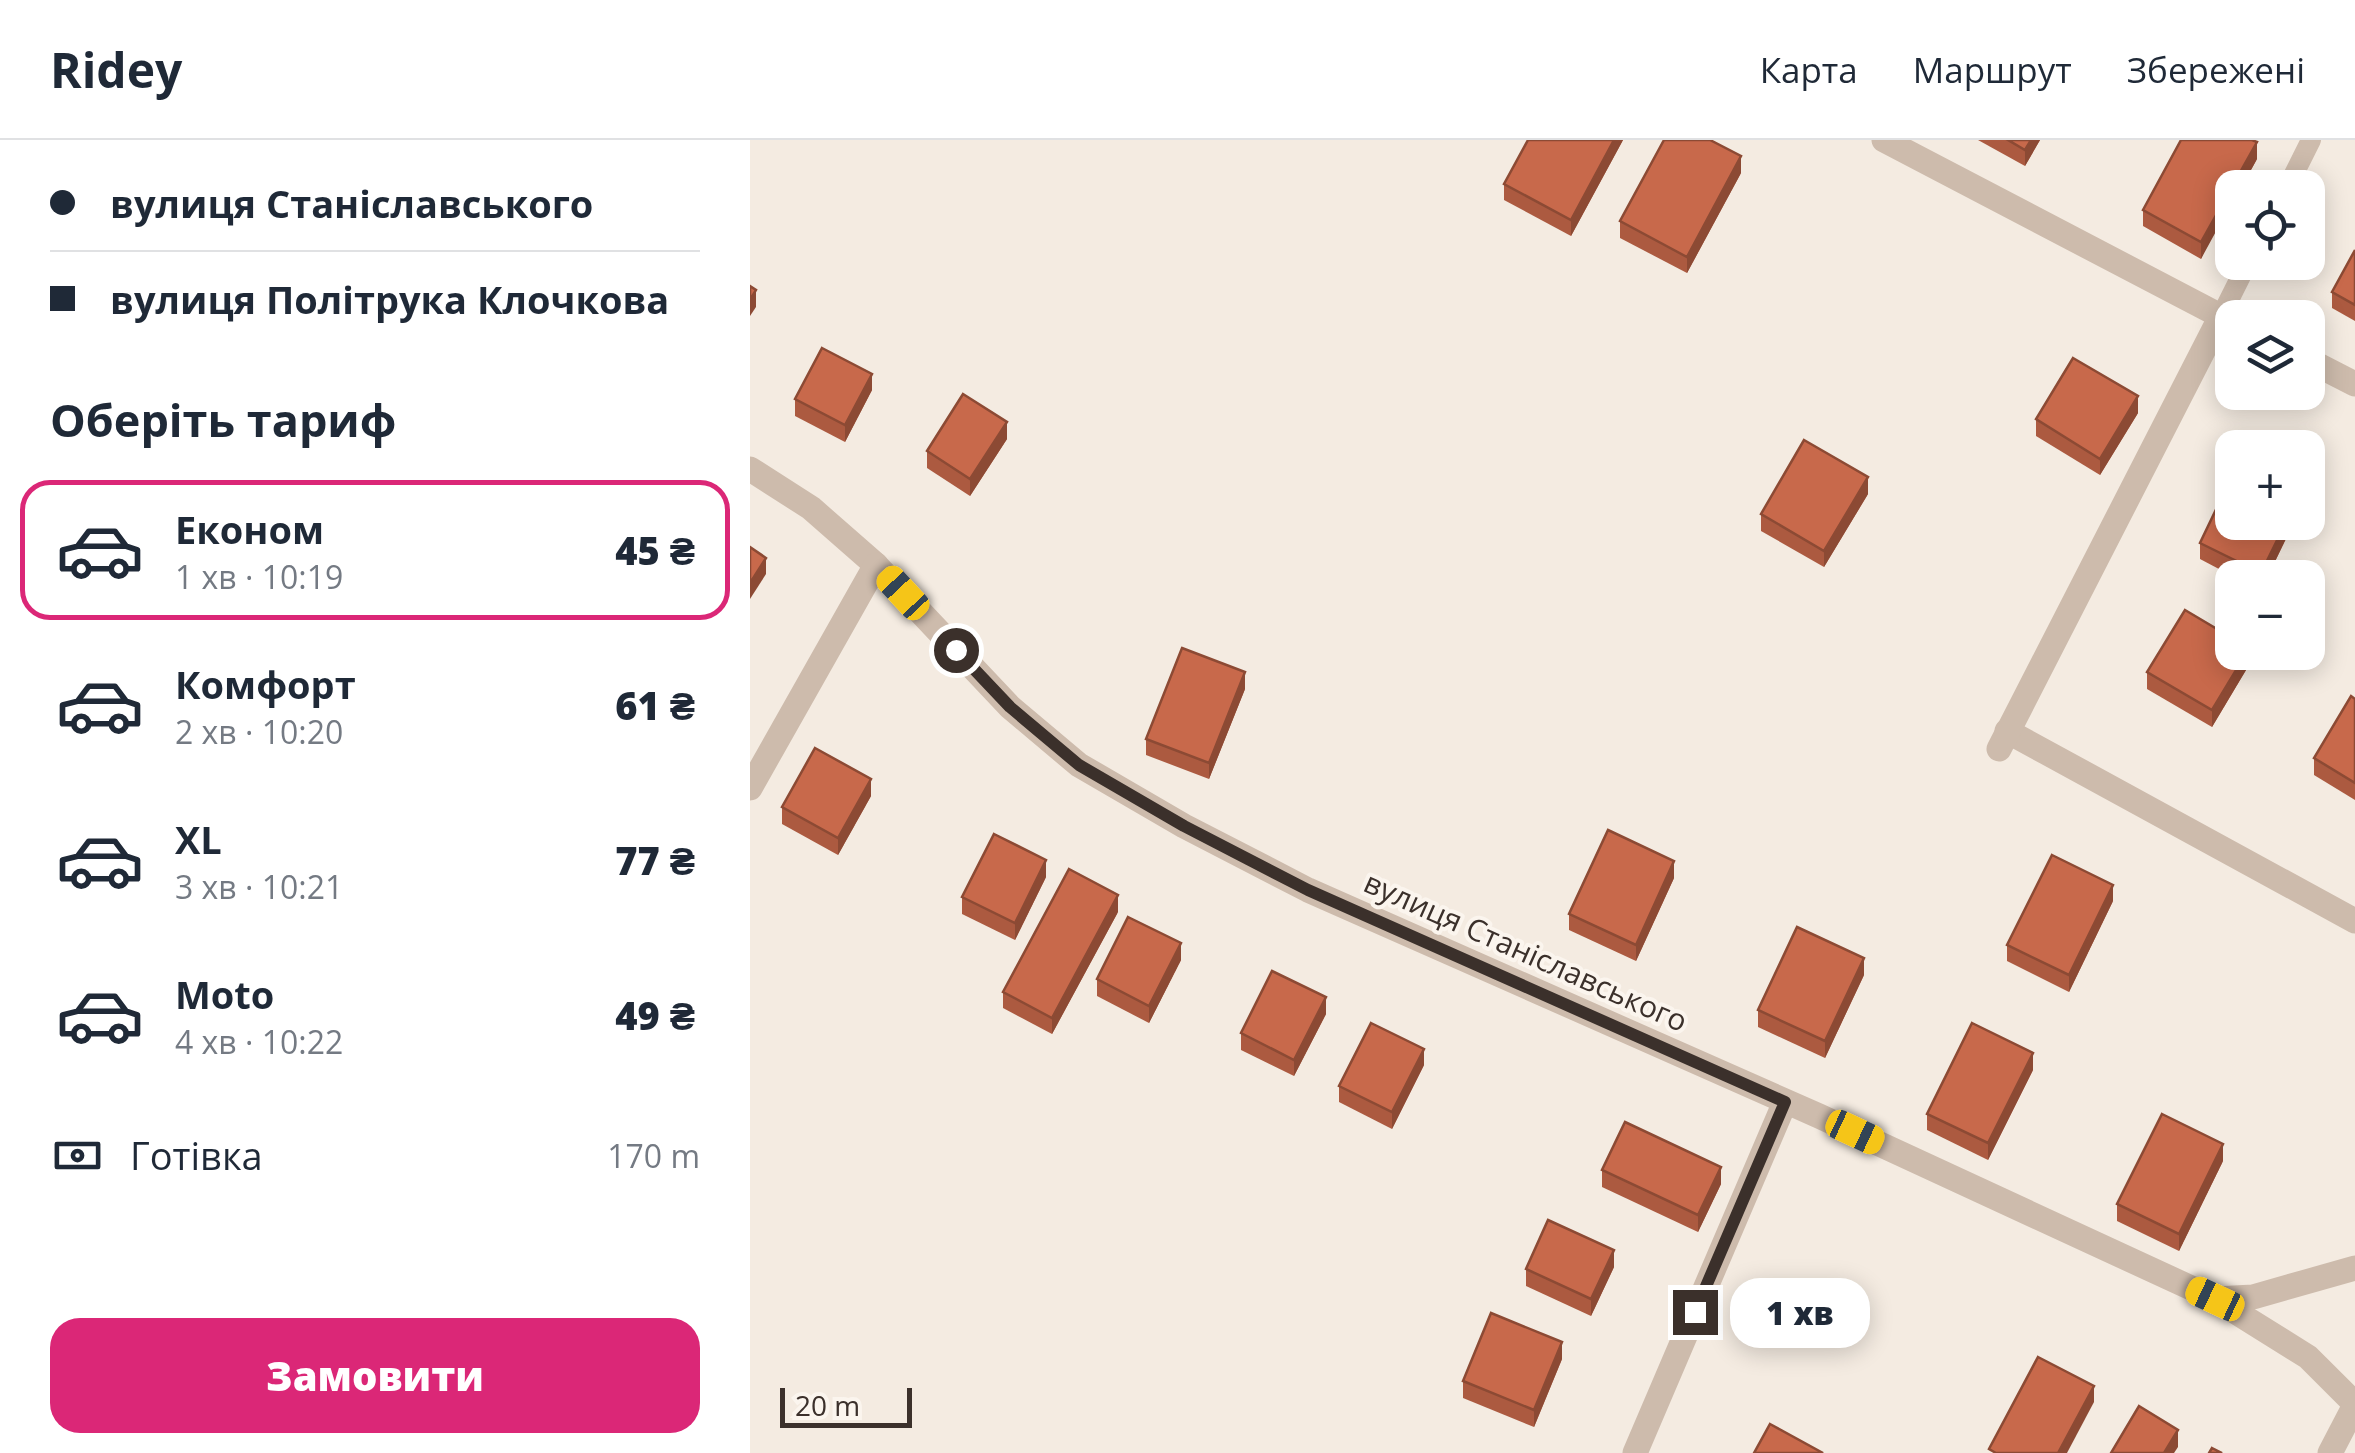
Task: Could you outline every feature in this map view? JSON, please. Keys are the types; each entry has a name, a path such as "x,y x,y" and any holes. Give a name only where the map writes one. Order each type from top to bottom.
{"street":[{"path":"1888,141 2215,312"},
{"path":"2215,341 2003,740 2355,921"},
{"path":"2325,369 2355,384"},
{"name":"вулиця Станіславського","path":"750,469 811,508 876,564 1010,707 1079,765 1184,826 1308,890 2215,1299 2308,1357 2355,1405"},
{"path":"750,788 876,564"},
{"path":"1635,1453 1785,1102"},
{"path":"2215,1299 2253,1297 2355,1268"},
{"path":"2330,1453 2355,1405"}],"lane":[{"path":"2296,170 2311,140"}],"building":[{"path":"1528,140 1614,140 1571,220 1504,184"},
{"path":"1664,140 1710,140 1741,156 1687,257 1620,221"},
{"path":"2008,140 2031,140 2025,150"},
{"path":"2181,140 2257,142 2241,170 2215,170 2215,217 2201,242 2143,210"},
{"path":"2355,250 2355,305 2332,292"},
{"path":"822,348 872,374 845,425 795,399"},
{"path":"2073,358 2138,396 2100,459 2036,419"},
{"path":"963,394 1007,422 970,479 927,451"},
{"path":"1804,440 1868,477 1824,551 1761,514"},
{"path":"2215,512 2215,540 2277,540 2267,560 2235,560 2200,543"},
{"path":"750,547 766,558 750,583"},
{"path":"2185,610 2215,628 2215,670 2236,670 2212,710 2147,672"},
{"path":"1182,648 1245,672 1209,763 1146,739"},
{"path":"2351,696 2355,699 2355,783 2314,758"},
{"path":"815,748 871,779 838,838 782,807"},
{"path":"1608,830 1674,861 1636,945 1569,914"},
{"path":"994,834 1046,860 1015,923 962,897"},
{"path":"2052,855 2113,885 2069,975 2007,945"},
{"path":"1069,869 1118,895 1052,1018 1003,992"},
{"path":"1128,917 1181,943 1149,1006 1097,979"},
{"path":"1797,927 1864,958 1825,1041 1758,1010"},
{"path":"1272,971 1326,997 1294,1060 1241,1033"},
{"path":"1371,1023 1424,1049 1392,1112 1339,1086"},
{"path":"1972,1023 2033,1053 1988,1143 1927,1114"},
{"path":"2162,1114 2223,1144 2179,1234 2117,1204"},
{"path":"1625,1122 1721,1167 1698,1215 1602,1170"},
{"path":"1548,1220 1614,1250 1591,1299 1526,1269"},
{"path":"1491,1313 1562,1342 1534,1410 1463,1381"},
{"path":"2038,1357 2094,1386 2058,1453 1996,1453 1989,1449"},
{"path":"2139,1406 2178,1430 2164,1453 2111,1453"},
{"path":"1770,1424 1823,1453 1754,1453"}],"route":[{"path":"956,650 1010,707 1079,765 1184,826 1308,890 1785,1102 1695,1312"}]}
